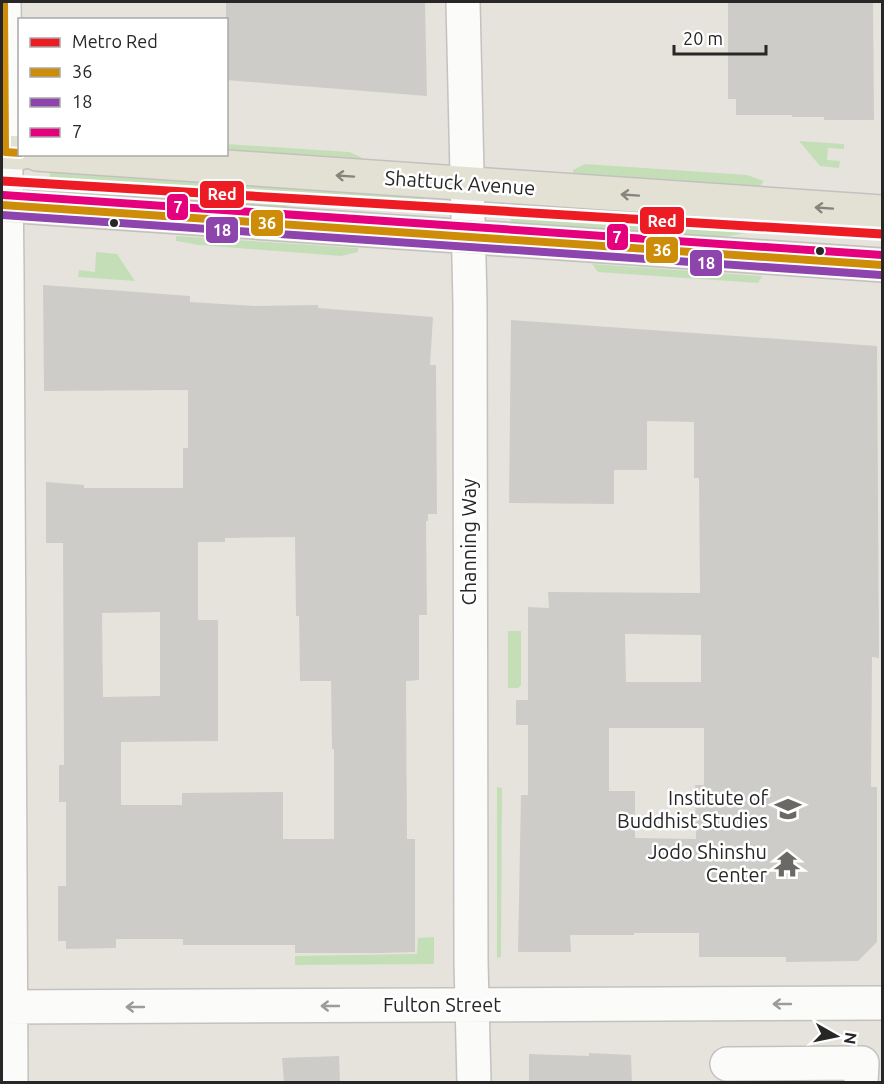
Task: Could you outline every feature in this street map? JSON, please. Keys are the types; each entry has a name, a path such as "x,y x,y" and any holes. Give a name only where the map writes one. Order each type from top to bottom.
{"main road":[{"name":"Shattuck Avenue","path":"60,156 882,212"},
{"path":"4,205 882,265"}],"street":[{"path":"4,2 16,153 4,205 6,1007 11,1083"},
{"name":"Channing Way","path":"463,2 470,303 471,1005 474,1083"},
{"name":"Fulton Street","path":"6,1007 882,1003"},
{"path":"727,1064 862,1063 861,1083"}],"green space":[{"path":"799,141 844,144 844,149 828,148 827,160 840,161 839,168 820,166"},
{"path":"228,144 349,152 361,157 360,162 350,158 228,150"},
{"path":"585,164 747,175 764,181 760,186 596,176 573,177 573,170"},
{"path":"50,170 423,196 424,205 316,197 298,204 275,208 50,190"},
{"path":"653,213 874,229 874,234 778,228 722,237 512,224 510,218 606,225 627,222"},
{"path":"176,236 358,248 358,252 341,256 199,245 176,241"},
{"path":"96,252 117,254 135,281 78,277 79,270 95,272"},
{"path":"592,264 762,276 758,283 598,272"},
{"path":"508,631 521,631 521,685 518,688 508,688"},
{"path":"497,787 502,788 501,957 497,958"},
{"path":"434,937 434,964 295,965 295,956 417,954 418,938"}],"building":[{"path":"226,2 425,2 427,96 228,80 228,18 226,18"},
{"path":"728,2 873,2 874,120 824,120 824,117 792,117 792,115 736,115 736,99 728,99"},
{"path":"43,285 190,296 190,302 255,306 318,305 318,308 433,317 430,365 436,365 437,514 428,514 428,521 426,521 427,615 419,615 419,680 406,681 407,839 415,839 415,952 295,953 295,945 183,945 183,939 116,939 116,948 66,949 66,941 58,941 58,886 66,886 66,802 59,802 59,765 64,765 63,543 46,543 46,482 84,485 84,488 183,488 183,448 188,448 188,390 44,391","holes":["295,537 300,681 331,681 334,839 283,839 283,792 182,793 182,805 121,805 121,742 218,741 218,620 198,620 198,542 225,542 225,538","160,612 160,696 103,697 102,613"]},
{"path":"511,320 877,346 879,658 872,657 871,787 877,787 877,942 858,961 786,962 786,957 699,957 699,933 570,935 571,952 518,952 521,795 528,795 528,725 516,725 516,700 528,700 528,607 549,608 548,592 700,593 699,478 694,478 694,422 647,421 647,470 614,470 614,504 509,503","holes":["625,634 701,635 701,682 626,682","609,728 704,728 704,785 695,785 696,839 635,838 635,791 609,791"]},
{"path":"589,1053 631,1055 632,1083 529,1083 529,1054 589,1056"},
{"path":"339,1056 340,1083 284,1083 282,1058"}],"metro line":[{"name":"Red","path":"2,181 882,234"}],"transit line":[{"name":"36","path":"4,2 5,152 18,153"},
{"name":"7","path":"3,195 882,255"},
{"name":"36","path":"2,205 882,265"},
{"name":"18","path":"2,215 881,275"}],"place":[{"name":"Institute of Buddhist Studies","path":"788,809"},
{"name":"Jodo Shinshu Center","path":"787,864"}]}
